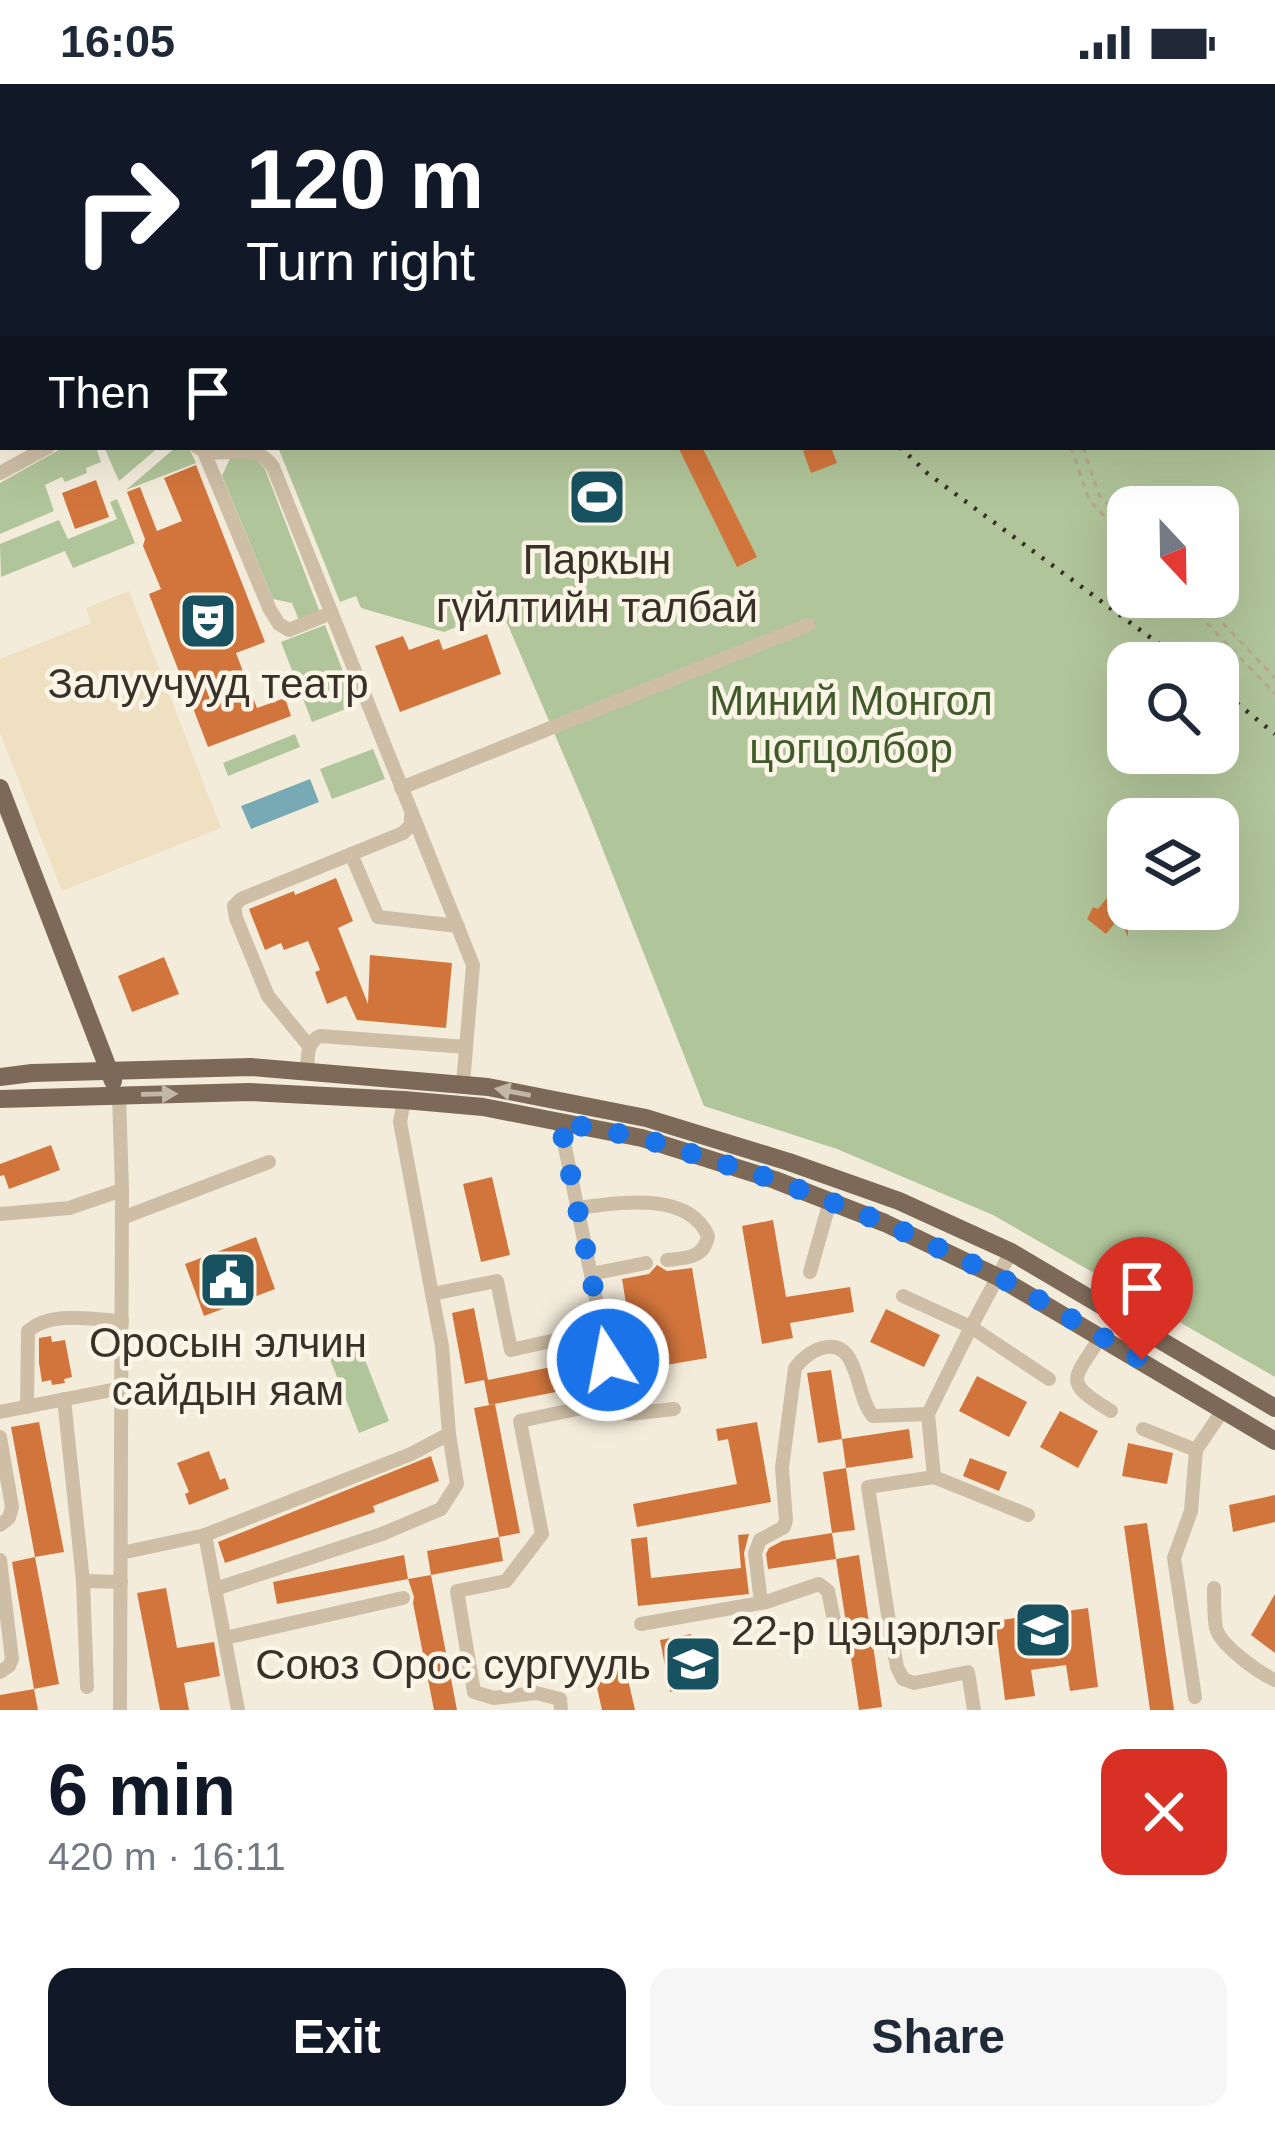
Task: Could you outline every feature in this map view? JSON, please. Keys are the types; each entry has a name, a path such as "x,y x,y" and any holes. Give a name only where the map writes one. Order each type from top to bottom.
{"main road":[{"path":"0,788 119,1095"},
{"path":"0,1077 251,1066 463,1084 646,1118 899,1201 1011,1252 1275,1408"},
{"path":"0,1100 249,1092 404,1100 483,1107 642,1138 775,1180 885,1223 998,1276 1275,1441"}],"street":[{"path":"0,473 42,450"},
{"path":"331,613 290,630 279,624 201,450 254,452 270,460 473,964 463,1084"},
{"path":"401,788 808,625"},
{"path":"310,1046 268,996 234,906 241,899 408,830 411,811"},
{"path":"351,854 378,917 458,926"},
{"path":"307,1071 312,1040 324,1036 466,1047"},
{"path":"119,1095 120,1710"},
{"path":"215,1589 382,1534 441,1509 457,1484 442,1346 400,1122 404,1100"},
{"path":"560,1122 618,1406 628,1414 674,1409"},
{"path":"122,1218 269,1162"},
{"path":"0,1214 69,1208 122,1190"},
{"path":"577,1208 635,1201 696,1219 708,1236 702,1250 693,1257 667,1260"},
{"path":"809,1272 830,1202"},
{"path":"934,1477 928,1414 1011,1252"},
{"path":"591,1274 646,1263"},
{"path":"432,1294 497,1281 512,1350 569,1337 582,1408 520,1421 542,1534 506,1581 457,1591 474,1692 494,1698 536,1693 560,1700 561,1710"},
{"path":"902,1295 970,1327 1048,1379"},
{"path":"27,1407 28,1331 33,1325 51,1318 122,1321"},
{"path":"1101,1336 1076,1384 1081,1393 1112,1411"},
{"path":"761,1603 755,1553 760,1540 784,1527 786,1520 782,1468 795,1368 803,1358 825,1347 844,1351 853,1364 865,1408 873,1416 928,1414"},
{"path":"0,1412 122,1388"},
{"path":"64,1399 83,1581 87,1687"},
{"path":"1195,1696 1174,1558 1191,1511 1196,1450 1223,1410"},
{"path":"1143,1430 1196,1450"},
{"path":"121,1553 206,1535 411,1454 449,1434"},
{"path":"0,1437 5,1492 12,1507 9,1518 0,1525"},
{"path":"974,1710 968,1672 914,1683 903,1679 897,1667 868,1487 934,1477 1028,1515"},
{"path":"206,1535 238,1710"},
{"path":"0,1560 12,1659 0,1672"},
{"path":"83,1581 121,1582"},
{"path":"640,1624 761,1603 819,1583 828,1591 836,1630 891,1634"},
{"path":"1214,1588 1220,1638 1275,1680"},
{"path":"225,1638 403,1598"}],"path":[{"path":"1072,450 1089,500 1107,519"},
{"path":"1084,450 1107,502"},
{"path":"1202,618 1275,694"},
{"path":"1218,618 1275,678"}],"green space":[{"path":"59,450 97,450 101,462 86,468 87,473 45,485 54,511 0,534 0,483"},
{"path":"105,450 155,450 119,481"},
{"path":"173,450 190,450 196,463 126,490"},
{"name":"Миний Монгол цогцолбор","path":"279,450 1275,450 1275,1377 993,1215 837,1149 704,1106 588,812 501,609 444,632 361,608 356,596 340,602"},
{"path":"231,456 254,457 265,469 321,615 300,623 292,603 273,599 222,476"},
{"path":"117,499 135,543 73,568 65,551 1,577 0,544 59,520 68,539 117,519 110,502"},
{"path":"325,625 356,705 312,722 281,642"},
{"path":"295,734 300,747 228,776 223,763"},
{"path":"373,749 385,779 332,799 320,769"},
{"path":"360,1347 389,1421 359,1433 330,1359"}],"shaded area":[{"path":"129,591 221,828 62,891 0,733 0,659 91,623 86,608"}],"water":[{"path":"310,779 319,802 251,829 241,806"}],"building":[{"path":"679,450 704,450 757,557 737,567"},
{"path":"832,450 837,463 811,473 803,451"},
{"name":"Залуучууд театр","path":"196,465 265,642 236,653 257,708 285,698 291,716 208,747 149,594 161,589 127,492 140,487 157,531 182,521 164,478"},
{"path":"96,480 109,517 75,529 62,493"},
{"path":"487,634 501,674 400,712 375,646 403,636 409,650 439,639 443,650"},
{"path":"336,878 353,921 338,928 368,1004 370,955 452,963 446,1028 357,1020 346,996 327,1004 308,941 284,950 281,943 265,950 249,909"},
{"path":"1107,898 1106,934 1087,919 1093,907 1098,909"},
{"path":"164,957 179,994 132,1012 118,976"},
{"path":"51,1145 60,1170 9,1189 4,1175 0,1176 0,1164"},
{"path":"492,1177 510,1255 481,1262 463,1184"},
{"path":"773,1220 786,1297 850,1287 854,1312 790,1323 793,1338 762,1344 742,1226"},
{"path":"256,1237 275,1289 204,1316 185,1264"},
{"path":"657,1265 667,1271 692,1268 707,1358 637,1370 622,1279 649,1274"},
{"path":"474,1308 488,1380 556,1366 561,1391 489,1405 484,1380 465,1384 452,1313"},
{"path":"886,1309 940,1335 924,1367 870,1342"},
{"path":"51,1336 52,1342 65,1340 72,1377 64,1379 65,1383 42,1382 39,1338"},
{"path":"831,1370 842,1439 818,1443 807,1373"},
{"path":"977,1376 1027,1402 1009,1437 959,1411"},
{"path":"495,1404 520,1533 499,1537 474,1408"},
{"path":"1060,1411 1098,1431 1078,1468 1040,1447"},
{"path":"39,1422 64,1552 35,1557 11,1427"},
{"path":"757,1422 771,1502 637,1527 633,1504 737,1484 728,1439 718,1441 716,1429"},
{"path":"909,1429 913,1458 846,1468 842,1439"},
{"path":"1128,1443 1173,1453 1167,1484 1122,1476"},
{"path":"209,1451 220,1480 225,1478 229,1489 189,1505 177,1463"},
{"path":"431,1456 439,1481 373,1506 375,1512 225,1563 218,1542"},
{"path":"970,1458 1007,1472 999,1491 963,1476"},
{"path":"846,1468 855,1530 832,1533 823,1472"},
{"path":"1275,1495 1275,1522 1233,1532 1229,1505"},
{"path":"1147,1523 1174,1710 1150,1710 1124,1526"},
{"path":"832,1533 836,1559 768,1569 769,1548 782,1541"},
{"path":"749,1534 744,1553 749,1594 638,1606 631,1539 647,1537 651,1578 741,1568 738,1535"},
{"path":"499,1537 503,1561 431,1575 427,1551"},
{"path":"404,1555 408,1579 277,1604 273,1582"},
{"path":"859,1555 869,1623 846,1623 836,1559"},
{"path":"35,1557 59,1684 34,1689 12,1562"},
{"path":"431,1575 457,1710 434,1710 408,1579"},
{"path":"166,1588 177,1648 214,1642 220,1676 184,1683 189,1710 160,1710 137,1593"},
{"path":"1275,1594 1275,1653 1251,1635"},
{"path":"1088,1608 1098,1687 1070,1691 1066,1665 1031,1670 1035,1696 1005,1700 995,1621 1022,1617 1027,1654 1064,1649 1060,1612"},
{"path":"691,1634 700,1686 670,1692 660,1640"},
{"path":"849,1645 873,1645 882,1707 859,1710"},
{"path":"624,1662 635,1710 602,1710 593,1669"},
{"path":"34,1689 38,1710 0,1710 0,1695"}],"railway":[{"path":"903,450 927,473 1156,642"},
{"path":"1239,705 1275,734"}],"place":[{"name":"Паркын гүйлтийн талбай","path":"597,497"},
{"name":"Залуучууд театр","path":"208,621"},
{"name":"Оросын элчин сайдын яам","path":"228,1280"},
{"name":"22-р цэцэрлэг","path":"1043,1630"},
{"name":"Союз Орос сургууль","path":"693,1664"}],"route":[{"path":"608,1360 560,1122 642,1138 775,1180 885,1223 998,1276 1142,1360"}]}
